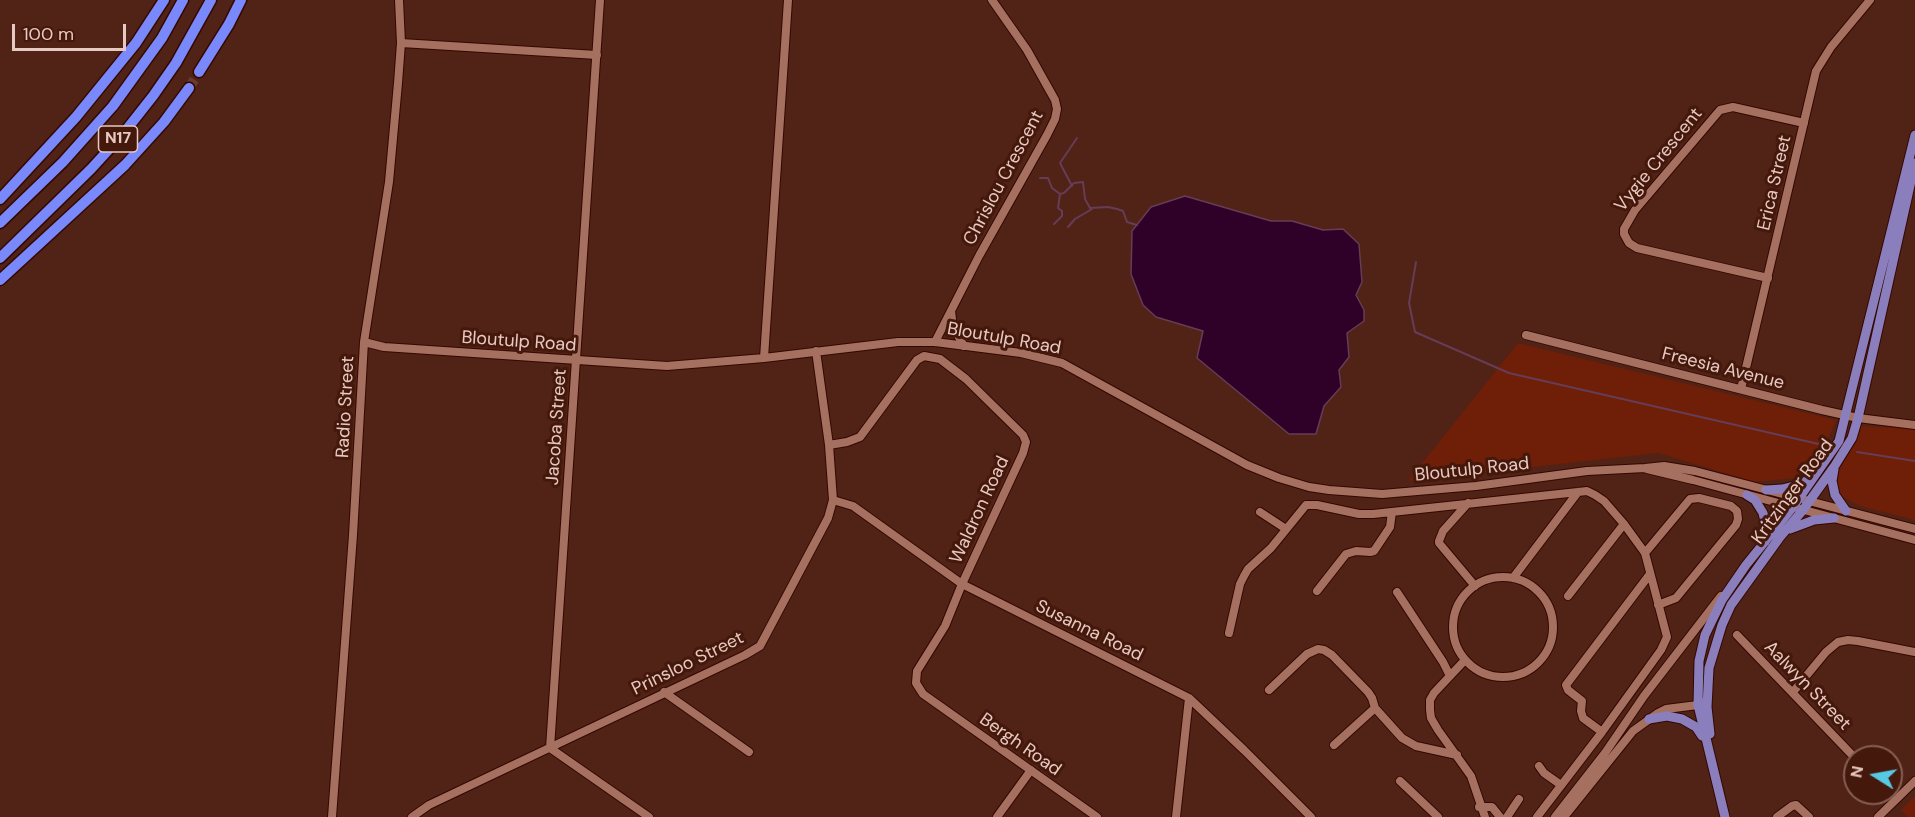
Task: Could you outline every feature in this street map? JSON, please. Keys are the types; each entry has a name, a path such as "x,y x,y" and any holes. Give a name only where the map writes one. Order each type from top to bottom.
{"highway":[{"path":"0,199 76,117 136,43 164,0"},
{"name":"N17","path":"0,224 63,162 113,106 162,38 183,0"},
{"name":"N17","path":"0,258 91,169 123,134 176,63 211,0"},
{"path":"199,72 241,0"},
{"path":"0,280 125,165 164,122 189,88"}],"main road":[{"name":"Kritzinger Road","path":"1711,747 1707,690 1709,668 1714,650 1731,604 1780,537 1803,510 1803,500 1813,478 1839,441 1915,135"},
{"name":"Kritzinger Road","path":"1711,747 1698,705 1699,661 1705,634 1722,600 1746,565 1793,507 1803,500 1836,464 1849,444 1858,418 1915,163"},
{"path":"1836,464 1833,489 1846,511"},
{"path":"1766,490 1798,485 1813,478"},
{"path":"1747,495 1755,500 1763,513 1766,526 1765,542"},
{"path":"1780,537 1804,523 1834,518"},
{"path":"1649,719 1667,716 1696,727 1711,747 1727,817"}],"street":[{"name":"Radio Street","path":"332,817 353,535 364,342 389,182 401,43 399,0"},
{"name":"Jacoba Street","path":"550,748 600,0"},
{"path":"764,357 788,0"},
{"name":"Chrislou Crescent","path":"934,342 1047,135 1057,109 1055,100 1032,60 992,0"},
{"name":"Erica Street","path":"1741,389 1819,64 1870,0"},
{"path":"401,43 597,55"},
{"name":"Vygie Crescent","path":"1768,278 1637,248 1626,239 1624,229 1635,210 1720,110 1733,107 1804,123"},
{"path":"952,310 953,327 964,346"},
{"name":"Freesia Avenue","path":"1526,335 1858,418 1915,425"},
{"name":"Bloutulp Road","path":"364,342 384,347 668,366 907,341 934,342 1045,357 1062,363 1247,465 1279,478 1329,490 1382,494 1476,486 1587,471 1664,465 1695,471 1915,529"},
{"name":"Prinsloo Street","path":"412,817 429,805 760,646 828,518 833,500 829,445 816,351"},
{"name":"Waldron Road","path":"829,445 848,442 860,437 920,357 928,356 939,359 978,388 1023,435 1026,442 941,634 917,671 918,687 927,697"},
{"name":"Bloutulp Road","path":"1645,468 1915,540"},
{"path":"1229,633 1240,584 1248,569 1272,548 1303,507 1310,504 1359,514 1587,491 1595,495 1604,501 1624,524 1645,553 1661,621 1666,632 1665,642 1602,732 1537,817"},
{"path":"1513,578 1578,492"},
{"path":"1557,494 1566,508"},
{"path":"1645,553 1690,499 1699,498 1731,506 1737,511 1736,525 1676,598 1658,605"},
{"name":"Susanna Road","path":"833,500 853,506 962,584 1189,699 1311,817"},
{"path":"1468,502 1443,531 1439,543 1474,586"},
{"path":"1260,512 1286,529"},
{"path":"1317,591 1346,554 1356,551 1374,551 1390,527 1392,512"},
{"path":"1568,596 1624,524"},
{"name":"Kritzinger Road","path":"1556,817 1605,753 1644,696 1746,565"},
{"path":"1602,732 1582,718 1582,701 1568,690 1566,685 1650,574"},
{"path":"1513,578 1529,584 1542,595 1551,610 1553,628 1550,645 1542,660 1528,671 1512,677 1495,677 1479,671 1465,660 1457,646 1454,630 1455,613 1463,598 1474,586 1493,579 1513,578"},
{"path":"1639,591 1655,594"},
{"path":"1397,592 1450,676"},
{"name":"Aalwyn Street","path":"1737,635 1843,745"},
{"path":"1793,692 1826,652 1838,642 1858,641 1915,652"},
{"path":"1269,690 1307,654 1318,649 1324,650 1332,655 1368,692 1375,708 1402,738 1416,746 1457,755"},
{"path":"1465,660 1434,693 1430,700 1431,718 1471,776 1485,817"},
{"name":"Kritzinger Road","path":"1698,705 1707,690"},
{"path":"664,692 749,752"},
{"name":"Bergh Road","path":"927,697 1097,817"},
{"path":"1176,817 1189,699"},
{"path":"1564,817 1633,731 1666,709 1698,705"},
{"path":"1334,745 1375,708"},
{"path":"550,748 649,817"},
{"path":"1539,766 1544,773 1561,785"},
{"path":"997,817 1030,770"},
{"path":"1400,781 1438,817"},
{"path":"1507,817 1519,799"},
{"path":"1480,817 1481,805"},
{"path":"1481,805 1492,807 1500,817"},
{"path":"1777,817 1796,805 1809,817"}],"shaded area":[{"path":"1185,196 1271,221 1292,221 1323,230 1343,229 1359,244 1362,282 1356,295 1364,310 1364,321 1347,333 1349,357 1339,370 1341,387 1324,406 1316,434 1289,434 1197,358 1203,331 1156,317 1143,305 1131,274 1132,231 1151,207"},
{"path":"1518,343 1836,420 1825,448 1796,478 1755,482 1658,453 1408,481"},
{"path":"1861,426 1915,429 1915,520 1860,506 1837,494 1836,472"},
{"path":"1915,796 1915,817 1908,817 1901,810"}],"waterway":[{"path":"1072,186 1060,163 1077,138"},
{"path":"1040,178 1048,178 1052,188 1060,194 1074,183 1083,182 1085,199 1090,208 1108,207 1123,211 1127,222 1137,225"},
{"path":"1054,224 1062,216 1062,211 1058,208 1060,194"},
{"path":"1068,227 1075,219 1092,209"},
{"path":"1416,262 1409,303 1415,332 1509,373 1823,445"},
{"path":"1857,452 1915,461"}],"tunnel":[{"path":"189,88 199,72"}]}
